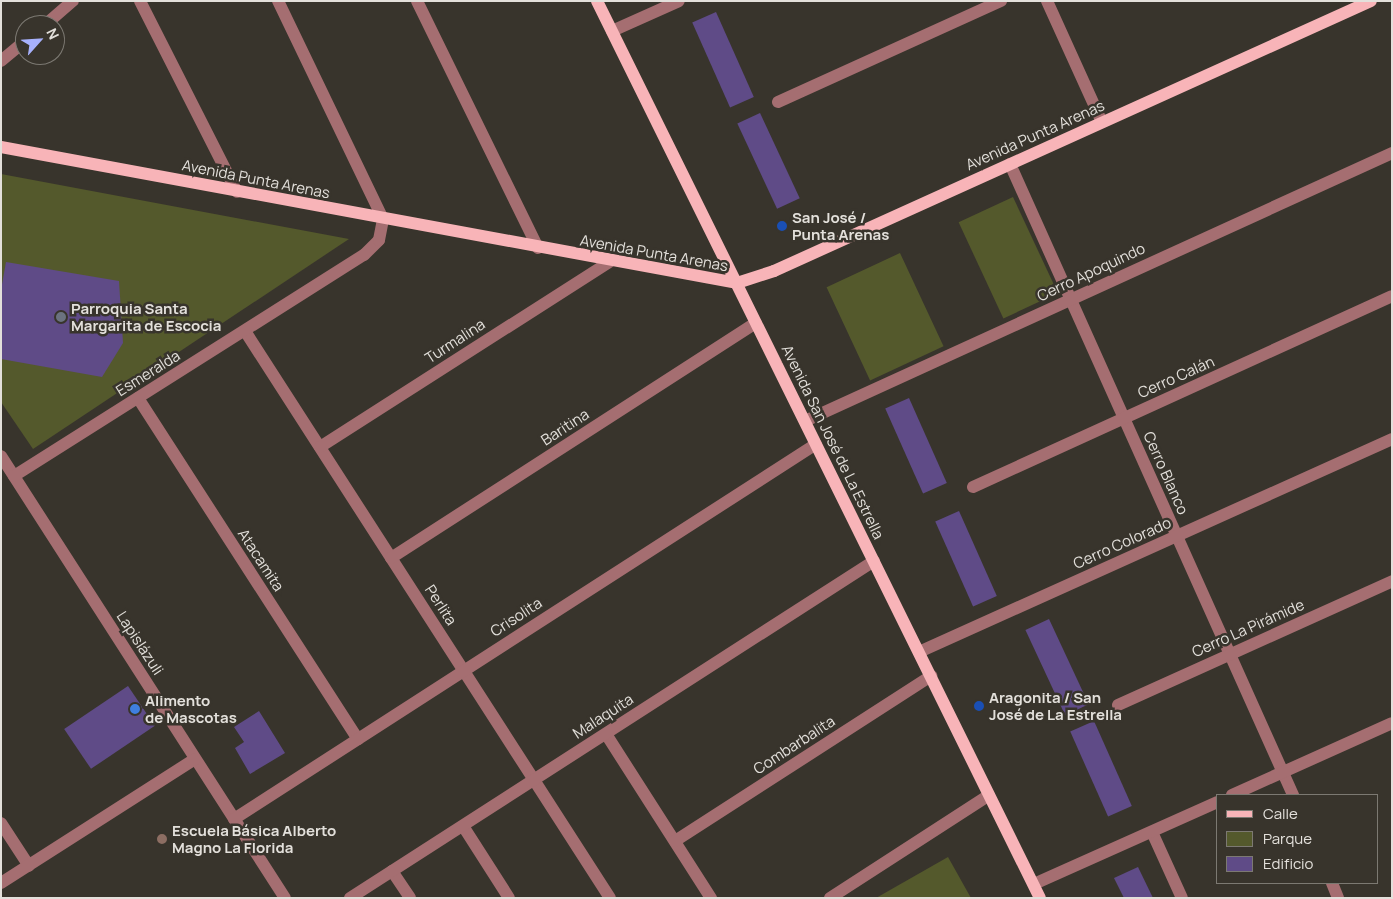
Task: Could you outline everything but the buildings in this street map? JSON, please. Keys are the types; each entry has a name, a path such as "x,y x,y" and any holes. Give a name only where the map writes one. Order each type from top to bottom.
{"main road":[{"name":"Avenida San José de La Estrella","path":"597,1 1040,898"},
{"name":"Avenida Punta Arenas","path":"1,147 609,262 737,283 778,269 1371,1"}],"street":[{"path":"56,15 73,1"},
{"path":"140,1 237,192"},
{"path":"278,1 383,219"},
{"path":"418,1 538,248"},
{"path":"612,31 679,1"},
{"path":"778,102 1001,1"},
{"path":"1047,1 1102,122"},
{"path":"1,61 15,49"},
{"name":"Cerro Apoquindo","path":"805,421 1392,154"},
{"name":"Cerro Blanco","path":"1010,164 1293,794"},
{"name":"Esmeralda","path":"14,476 373,249 382,230 383,219"},
{"name":"Turmalina","path":"320,447 609,262"},
{"name":"Cerro Calán","path":"973,487 1392,296"},
{"name":"Baritina","path":"391,558 756,323"},
{"name":"Perlita","path":"245,330 610,898"},
{"name":"Atacamita","path":"138,398 358,739"},
{"name":"Cerro Colorado","path":"919,652 1392,438"},
{"name":"Crisolita","path":"234,819 816,444"},
{"name":"Lapislázuli","path":"1,456 285,898"},
{"name":"Malaquita","path":"350,898 874,561"},
{"name":"Cerro La Pirámide","path":"1118,705 1392,581"},
{"name":"Combarbalita","path":"675,841 931,676"},
{"path":"1234,794 1392,724"},
{"path":"606,734 711,898"},
{"path":"1,883 195,758"},
{"path":"830,898 989,795"},
{"path":"1034,884 1216,802"},
{"path":"1,823 29,866"},
{"path":"463,826 509,898"},
{"path":"1152,832 1182,898"},
{"path":"392,870 410,898"},
{"path":"1324,898 1335,891"}],"green space":[{"path":"1,174 349,239 33,449 1,402"},
{"path":"1013,197 1058,293 1003,318 959,222"},
{"path":"900,253 944,346 870,381 827,287"},
{"path":"948,857 971,898 876,898"}],"place":[{"name":"San José / Punta Arenas","path":"782,226"},
{"name":"Parroquia Santa Margarita de Escocia","path":"61,317"},
{"name":"Aragonita / San José de La Estrella","path":"979,706"},
{"name":"Alimento de Mascotas","path":"135,709"},
{"name":"Escuela Básica Alberto Magno La Florida","path":"162,839"}]}
